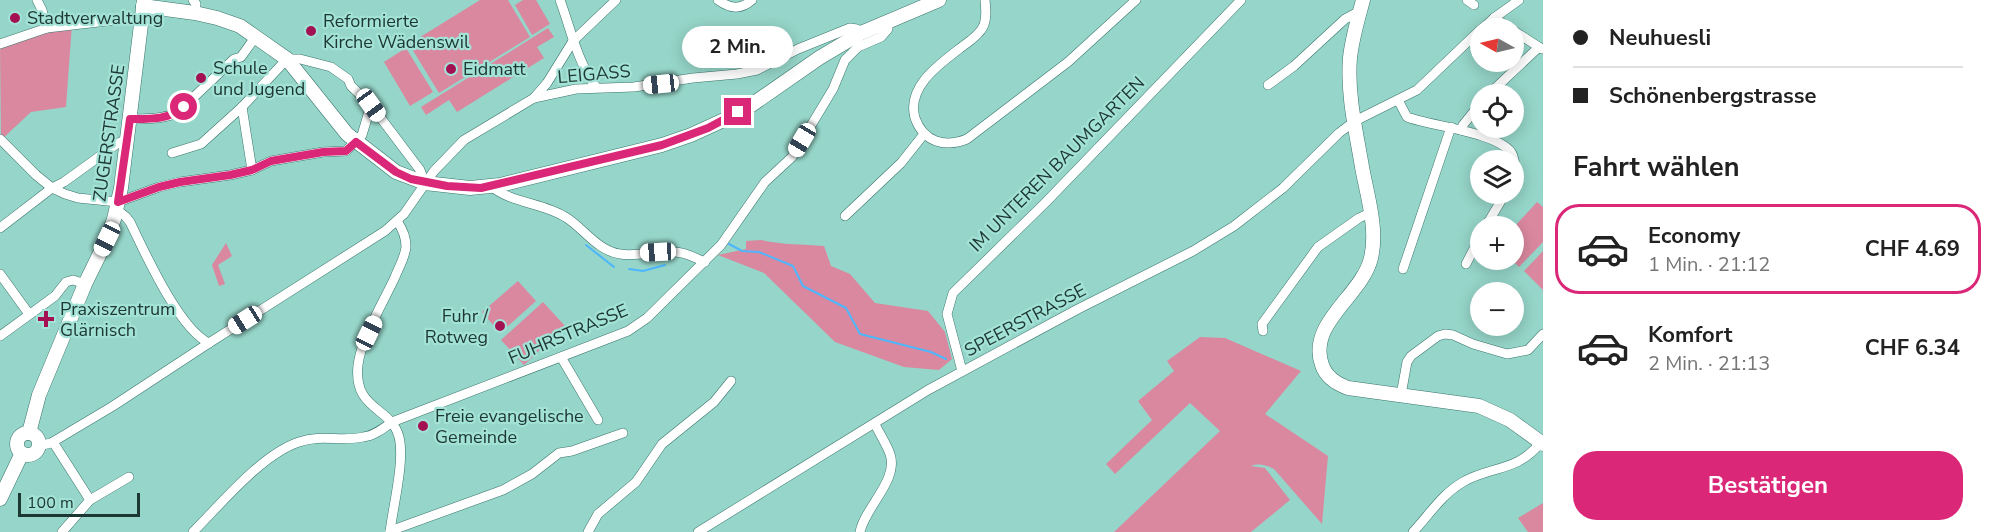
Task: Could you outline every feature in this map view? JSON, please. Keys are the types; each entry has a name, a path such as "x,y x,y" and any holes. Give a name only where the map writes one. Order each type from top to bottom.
{"street":[{"path":"37,0 47,28"},
{"path":"560,0 583,66 596,87"},
{"path":"22,453 32,454 38,446 53,442 113,406 397,221 424,183 464,140 534,98 547,83 573,41 615,0"},
{"path":"718,0 724,5 735,8 746,5 752,0"},
{"path":"0,44 47,28 143,8 194,7 230,21 256,36 287,59 298,70 327,110 356,142 396,172 424,183 456,188 491,186 662,145 691,135 750,106 827,53 861,33 939,0"},
{"path":"985,0 986,20 979,34 948,57 917,90 914,111 919,127 924,134 938,141 957,143 968,139 1068,62 1136,0"},
{"name":"IM UNTEREN BAUMGARTEN","path":"962,371 947,314 953,293 1046,202 1241,0"},
{"name":"SPEERSTRASSE","path":"1494,18 1519,0"},
{"path":"1268,86 1362,6"},
{"path":"1362,6 1350,56 1350,78 1373,240 1369,265 1358,286 1322,332 1318,347 1319,358 1327,375 1343,386 1479,406 1505,417 1542,443 1516,463 1475,476 1450,490 1413,532"},
{"name":"ZUGERSTRASSE","path":"0,499 22,453 17,448 17,441 22,435 29,434 39,395 107,239 118,206 143,8"},
{"name":"FUHRSTRASSE","path":"193,532 249,476 289,445 314,438 364,438 392,422 561,357 634,327 647,318 705,262 732,230 765,182 792,157 833,89 845,60 858,47 885,35 888,29 887,21"},
{"name":"LEIGASS","path":"534,98 596,87 634,87 737,74 757,70 798,49 850,28 858,29 861,33"},
{"path":"130,119 167,117 177,113 203,91 234,59 241,57 256,36"},
{"path":"1500,84 1541,48 1524,37"},
{"name":"SPEERSTRASSE","path":"698,532 962,371 1184,256 1234,226 1281,189 1331,140 1355,121 1417,90 1470,41"},
{"path":"172,153 201,144 242,107 287,59 300,59 331,68 348,79 351,86 371,105 420,170 424,183"},
{"path":"1398,100 1407,117 1461,130 1495,142 1507,150"},
{"path":"0,139 52,188 78,198 118,206 159,187 252,170 271,161 323,152 346,151 362,135 371,105"},
{"path":"242,107 252,170"},
{"path":"1461,130 1470,116"},
{"path":"1403,269 1451,127"},
{"path":"845,216 901,163 924,134"},
{"path":"0,228 52,188 127,139"},
{"path":"491,186 504,194 568,218 594,241 610,251 620,254 676,252 705,262"},
{"path":"118,206 130,222 169,298 199,338 209,343"},
{"path":"1263,332 1262,324 1318,247 1359,218 1370,213"},
{"path":"397,221 405,238 406,249 358,363 360,387 368,403 392,422 399,437 400,458 390,531 503,490 532,474 559,453 572,452 623,433"},
{"path":"1466,264 1470,256"},
{"path":"0,274 29,314"},
{"path":"0,336 55,296 66,282 73,280 85,285"},
{"path":"1401,395 1407,362 1411,356 1438,336 1453,335 1473,344 1507,354 1528,350 1543,334"},
{"path":"561,357 598,420"},
{"path":"588,532 598,514 636,482 662,444 714,402 731,381"},
{"path":"860,532 862,522 885,485 890,470 891,456 874,423"},
{"path":"29,434 37,439 38,446"},
{"path":"53,442 90,500"},
{"path":"63,532 90,500 129,477"}],"shaded area":[{"name":"Eidmatt","path":"480,0 508,0 530,37 439,93 409,44"},
{"path":"523,0 536,0 550,24 532,35 515,5"},
{"path":"72,24 66,107 31,112 1,140 0,44"},
{"path":"548,28 554,37 537,47 544,58 457,112 449,100 426,115 421,107"},
{"path":"406,48 433,92 410,106 384,62"},
{"path":"1537,202 1543,207 1543,242 1524,262 1524,216"},
{"path":"761,240 824,246 831,266 850,274 875,303 928,311 945,332 952,359 939,370 904,367 835,342 764,273 718,255 746,249 746,241"},
{"path":"226,243 232,256 218,265 225,284 219,286 212,265"},
{"path":"1543,251 1543,290 1524,271"},
{"path":"518,281 536,301 500,333 482,312"},
{"path":"543,302 565,326 524,365 501,340"},
{"path":"1200,337 1225,338 1301,371 1265,414 1328,456 1322,524 1274,469 1257,465 1251,466 1265,468 1290,500 1251,532 1114,532 1220,431 1190,403 1115,474 1106,464 1152,420 1138,401 1174,371 1167,361"},
{"path":"1543,503 1543,532 1528,532 1518,518"}],"waterway":[{"path":"729,244 742,251 759,252 793,266 803,286 846,308 860,334 931,352 946,359"},
{"path":"586,245 614,267"},
{"path":"629,269 643,271 665,265"}],"place":[{"name":"Stadtverwaltung","path":"15,18"},
{"name":"Reformierte Kirche Wädenswil","path":"311,31"},
{"name":"Eidmatt","path":"451,69"},
{"name":"Schule und Jugend","path":"201,78"},
{"name":"Praxiszentrum Glärnisch","path":"46,319"},
{"name":"Fuhr / Rotweg","path":"500,326"},
{"name":"Freie evangelische Gemeinde","path":"423,426"}],"route":[{"path":"184,107 167,117 130,119 118,202 159,187 252,170 271,161 323,152 346,151 356,142 396,172 411,179 447,186 481,188 662,145 708,128 738,112"}]}
